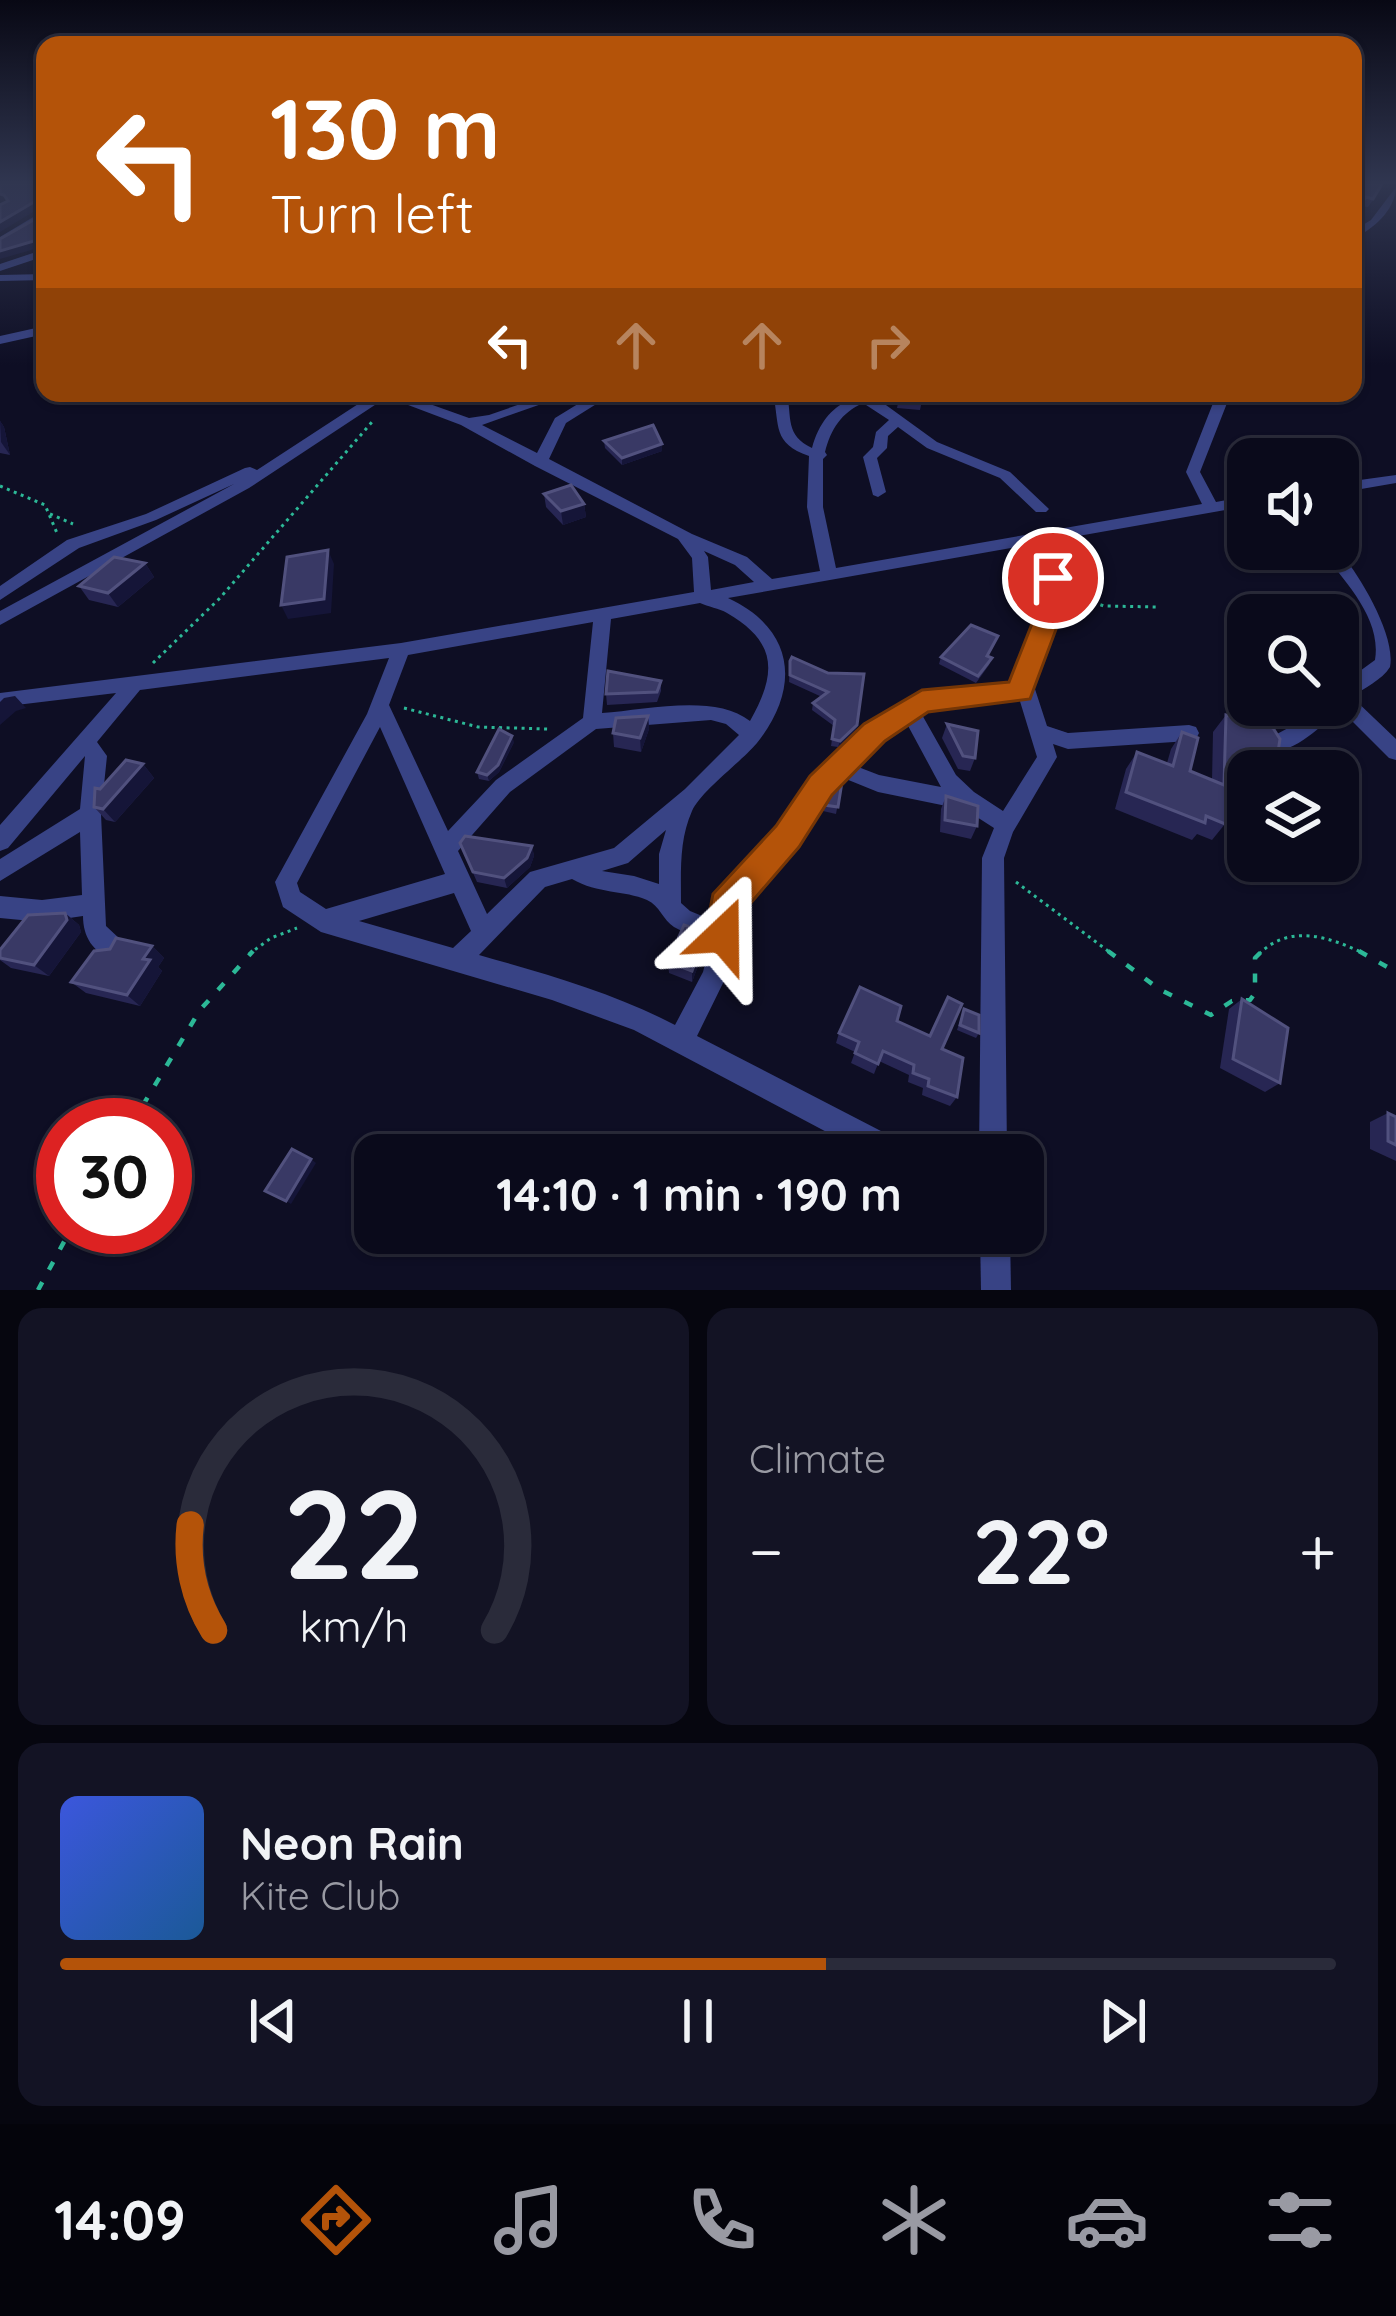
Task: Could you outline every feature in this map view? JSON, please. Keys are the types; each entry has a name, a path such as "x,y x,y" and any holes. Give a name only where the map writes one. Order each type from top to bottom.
{"street":[{"path":"0,268 36,255"},
{"path":"0,278 36,276"},
{"path":"0,340 36,332"},
{"path":"0,594 86,538 152,517 240,476 365,402"},
{"path":"0,619 254,482 372,402"},
{"path":"410,402 466,422 741,561 769,586"},
{"path":"466,422 501,419 538,402"},
{"path":"541,463 560,421 591,402"},
{"path":"781,402 783,430 790,444 820,455"},
{"path":"829,573 812,504 820,455 837,413 851,402"},
{"path":"871,402 932,445 1005,475 1040,509"},
{"path":"1211,507 1193,472 1220,402"},
{"path":"878,492 870,457 880,448 881,435 899,419"},
{"path":"1359,485 1396,479"},
{"path":"0,700 401,650 1227,504"},
{"path":"684,535 700,557 700,599"},
{"path":"993,1134 995,844 1047,757 1024,686 1048,616 1059,535"},
{"path":"1345,570 1386,621 1393,638 1380,667 1359,682"},
{"path":"457,961 538,879 610,862 684,802 752,735 777,690 771,640 727,604 700,599"},
{"path":"589,724 602,617"},
{"path":"401,650 381,703 286,882 291,899 326,923 552,988 682,1038 859,1134"},
{"path":"0,841 136,682"},
{"path":"682,1038 714,977 725,906 787,837 837,767 874,733 937,698 1011,694 1024,686"},
{"path":"381,703 484,934"},
{"path":"444,851 503,786 589,724 711,712 732,718 752,735"},
{"path":"908,712 923,729 944,774 973,803 1007,825"},
{"path":"1359,716 1396,752"},
{"path":"1274,746 1308,726"},
{"path":"1040,732 1068,741 1190,733"},
{"path":"86,743 97,756 90,814 97,938 113,949"},
{"path":"837,767 878,783 973,803"},
{"path":"684,802 670,854 668,901 674,914 723,935"},
{"path":"0,871 90,814"},
{"path":"576,870 598,884 647,887 668,901"},
{"path":"326,923 458,880"},
{"path":"0,907 42,910 93,904"},
{"path":"995,1254 995,1290"}],"path":[{"path":"136,682 220,598 258,549 367,432 378,412"},
{"path":"0,486 32,496 50,514 62,539 50,559"},
{"path":"50,514 67,520 86,538"},
{"path":"1052,588 1104,606 1158,607"},
{"path":"381,703 478,727 589,724"},
{"path":"994,869 1061,910 1155,988 1204,1014 1216,1014 1232,1001 1250,1000 1255,993 1256,958 1281,939 1310,937 1358,946 1396,972"},
{"path":"147,1098 189,1029 252,951 289,930 326,923"},
{"path":"38,1290 57,1254"}],"building":[{"path":"653,425 662,444 622,458 604,441"},
{"path":"571,485 584,504 561,511 544,494"},
{"path":"328,550 324,599 281,605 287,557"},
{"path":"114,557 145,563 108,593 79,586"},
{"path":"971,625 998,636 987,656 992,658 978,676 941,657"},
{"path":"792,657 828,673 864,674 857,725 840,741 832,739 835,720 813,703 828,692 790,675"},
{"path":"608,671 661,681 657,692 606,694"},
{"path":"1226,715 1227,726 1273,728 1280,739 1278,750 1227,750 1225,824 1206,816 1205,823 1126,792 1137,752 1173,766 1182,732 1198,738 1190,771 1224,785"},
{"path":"648,716 640,738 613,733 616,718"},
{"path":"947,724 978,731 975,758 963,756"},
{"path":"499,729 512,736 498,765 487,775 477,772"},
{"path":"126,760 143,764 103,809 94,807 95,788 100,789"},
{"path":"840,782 838,807 824,805"},
{"path":"946,796 978,806 977,826 945,820"},
{"path":"465,836 532,846 527,858 504,878 473,872 460,843"},
{"path":"65,913 67,920 34,965 0,958 0,950 28,915"},
{"path":"684,925 706,932 692,971 668,962"},
{"path":"116,938 152,946 143,959 150,960 127,995 71,982 94,951 110,949"},
{"path":"860,987 901,1006 897,1021 930,1036 948,997 962,1004 942,1049 963,1058 957,1097 928,1086 929,1079 913,1073 914,1065 883,1051 878,1064 855,1053 859,1042 839,1033"},
{"path":"1242,999 1288,1028 1280,1083 1233,1059"},
{"path":"964,1009 979,1015 979,1033 960,1025"},
{"path":"1388,1113 1396,1117 1396,1145 1388,1141"},
{"path":"292,1149 311,1159 286,1201 265,1191"}],"route":[{"path":"723,935 725,906 787,837 821,786 874,733 922,702 1020,692 1048,616 1053,578"}]}
